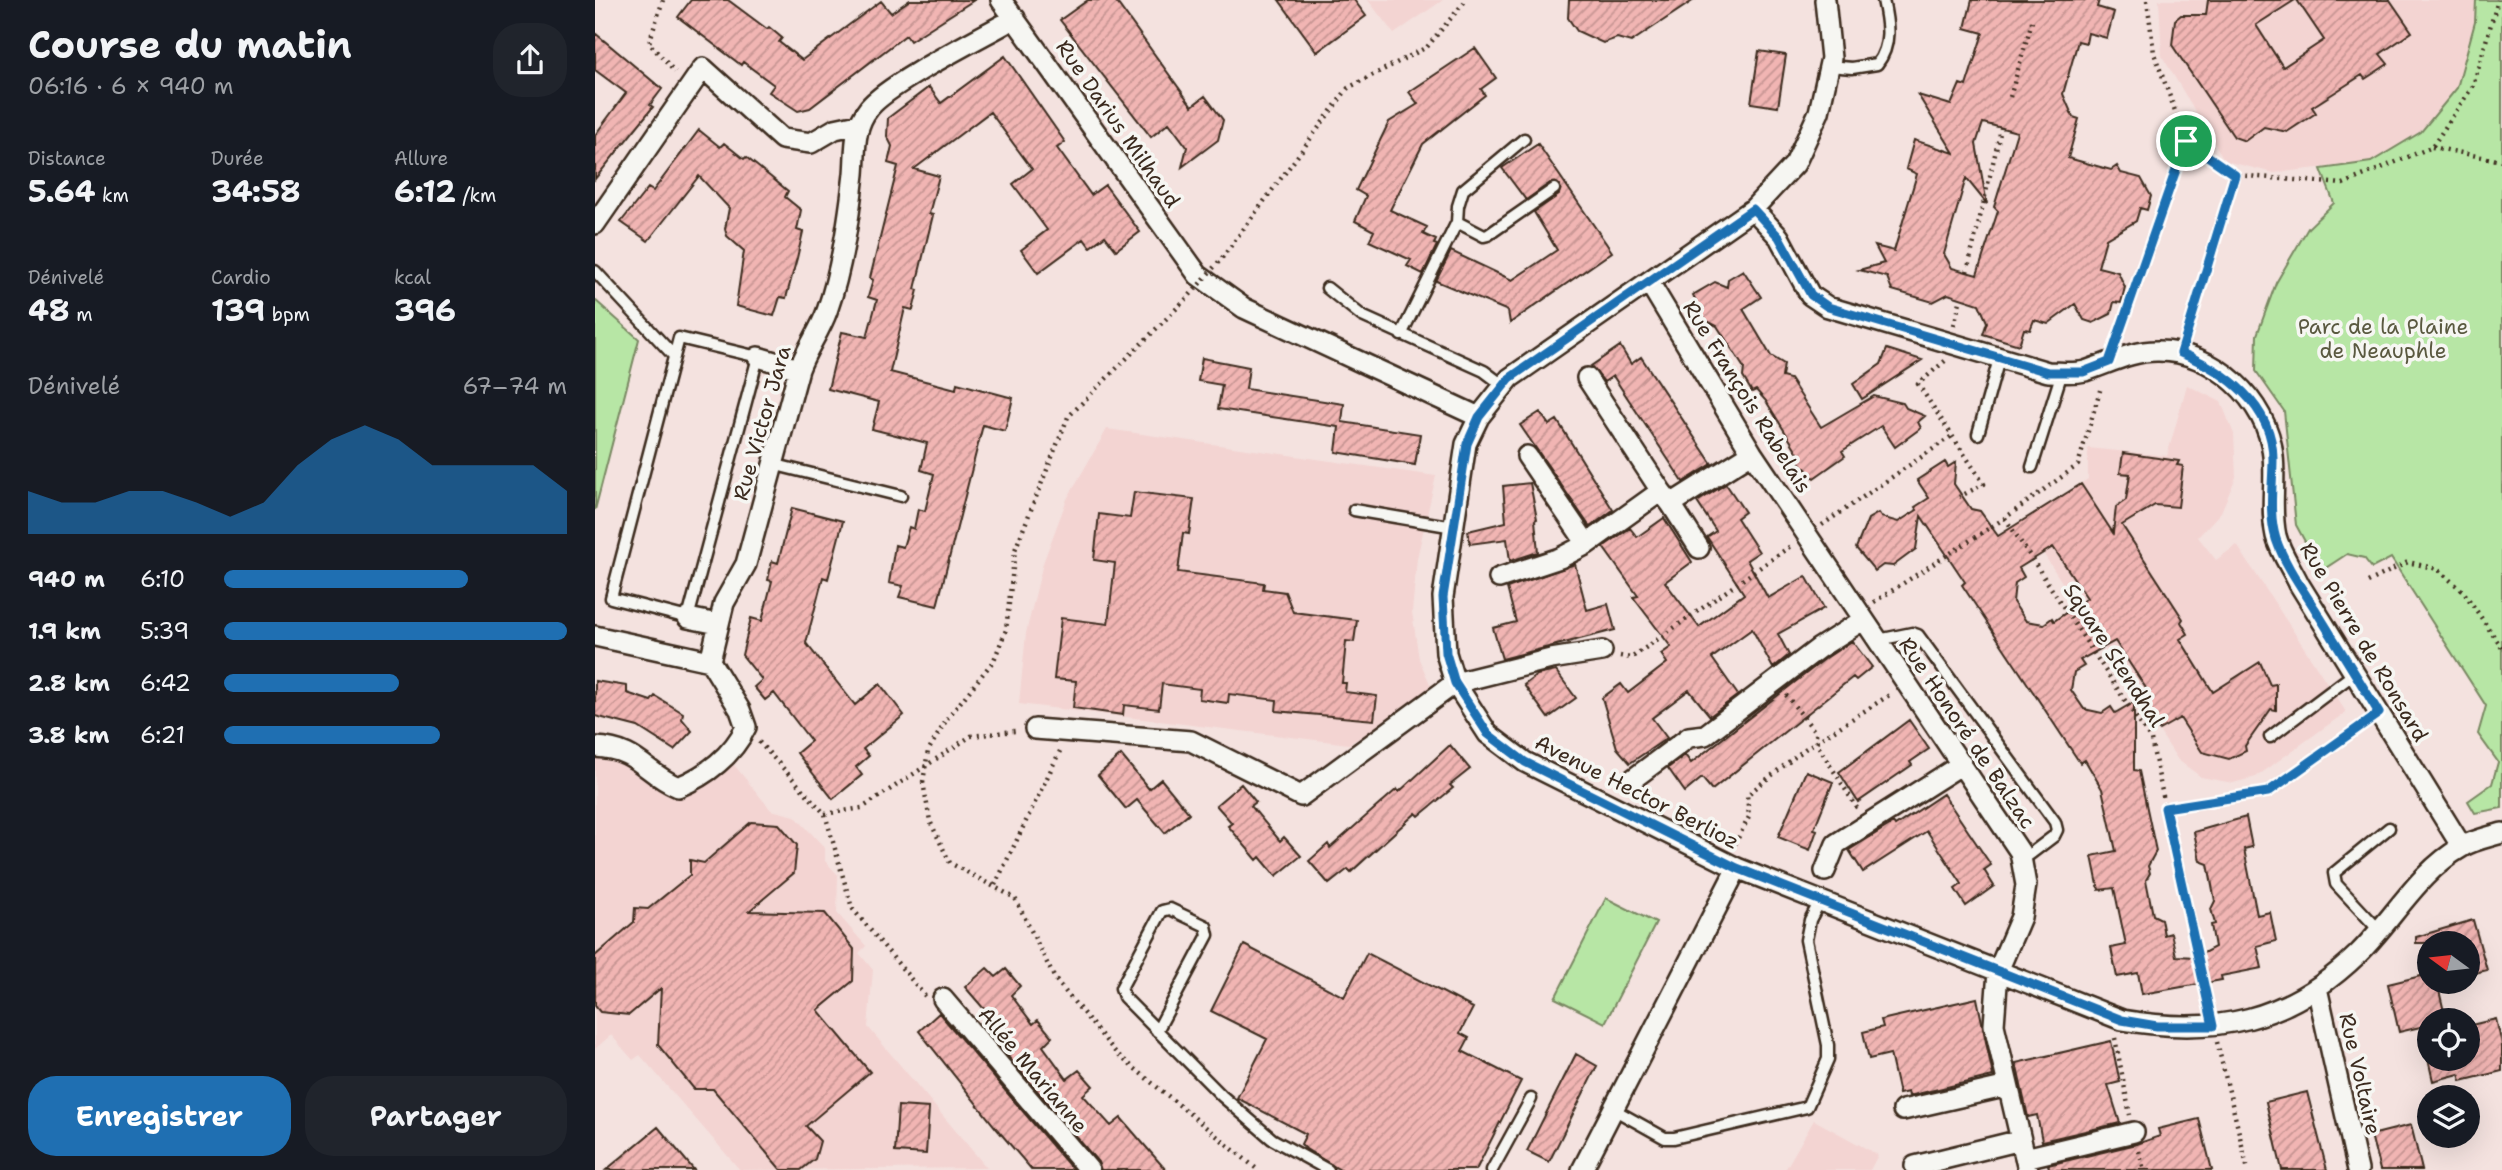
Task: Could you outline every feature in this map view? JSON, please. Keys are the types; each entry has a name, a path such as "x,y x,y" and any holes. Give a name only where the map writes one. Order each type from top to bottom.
{"street":[{"name":"Rue Darius Milhaud","path":"1000,0 1198,275 1244,308 1479,417"},
{"name":"Avenue Hector Berlioz","path":"1825,0 1829,66 1819,112 1795,164 1753,209 1510,378 1479,417 1467,444 1443,597 1446,653 1455,683 1488,734 1525,762 1732,866 2122,1020 2157,1026 2240,1023 2267,1014 2317,988 2358,954 2437,866 2462,847 2502,833"},
{"path":"595,224 703,68 782,139 811,143 835,129 857,124 871,105 899,85 1015,18"},
{"name":"Rue Victor Jara","path":"710,661 724,603 746,564 771,464 799,369 809,342 827,312 854,175 857,124"},
{"name":"Rue Pierre de Ronsard","path":"1753,209 1779,237 1811,295 1828,307 2048,372 2083,372 2134,353 2181,353 2212,365 2239,385 2256,409 2273,456 2273,517 2277,539 2299,584 2462,847"},
{"name":"Rue François Rabelais","path":"1649,282 1752,453 1807,535"},
{"path":"758,357 799,369"},
{"path":"1587,379 1699,548"},
{"path":"1499,578 1560,558 1752,453"},
{"path":"1527,456 1587,544"},
{"name":"Rue Honoré de Balzac","path":"1807,535 2020,852 2026,885 2021,917 1998,971 1994,1025 2024,1156"},
{"path":"1633,779 1689,737 1705,735 1861,616"},
{"path":"688,618 718,624"},
{"path":"595,636 710,661 740,710 746,727 738,744 726,755 694,781 678,787 666,782 631,754 616,748 595,747"},
{"path":"1035,729 1191,741 1301,796 1455,683 1551,659 1602,652"},
{"path":"1825,871 1836,844 1962,764"},
{"path":"1583,1170 1732,866"},
{"name":"Rue Voltaire","path":"2317,988 2358,1170"},
{"name":"Allée Marianne","path":"943,999 1089,1170"},
{"path":"1903,1110 2008,1086"},
{"path":"1915,1166 2024,1156 2134,1132"}],"lane":[{"path":"1829,66 1852,68 1877,64 1887,51 1887,19 1883,0"},
{"path":"1402,335 1457,222 1458,206 1464,190 1524,139"},
{"path":"1457,222 1488,235 1554,189"},
{"path":"595,271 674,356"},
{"path":"1328,288 1362,316 1484,371 1504,386"},
{"path":"679,338 758,357 688,618 611,598 679,338"},
{"path":"1977,434 1999,359"},
{"path":"2032,467 2063,372"},
{"path":"771,464 901,496"},
{"path":"1354,510 1454,527"},
{"path":"1877,640 1913,632 1918,635 2055,822 2057,830 2054,836 2021,861"},
{"path":"2270,737 2355,673"},
{"path":"2379,930 2336,884 2334,873 2389,828"},
{"path":"1613,1110 1665,1138 1674,1138 1807,1107 1828,1059 1828,1045 1806,940 1810,920 1820,901"},
{"path":"1157,1031 1208,935 1206,926 1170,909 1162,911 1121,988 1124,997 1157,1031 1222,1096 1272,1139 1328,1170"},
{"path":"1492,1170 1531,1099"}],"path":[{"path":"663,0 649,43 689,88"},
{"path":"1258,1170 1117,1054 1055,979 1015,898 950,863 930,821 923,782 928,751 947,719 994,660 1006,630 1015,550 1068,417 1191,295 1222,258 1348,88 1427,47 1466,0"},
{"path":"2147,0 2154,53 2186,141 2235,175 2343,184 2432,147 2473,86 2498,0"},
{"path":"2010,97 2033,19"},
{"path":"1967,272 2002,125"},
{"path":"1861,616 2078,465 2109,362 2186,141"},
{"path":"2432,147 2502,161"},
{"path":"2181,353 2235,175"},
{"path":"1959,497 1985,484 1918,384 1944,364 1961,298"},
{"path":"1602,652 1631,658 1952,436"},
{"name":"Square Stendhal","path":"2005,518 2151,740 2213,1026 2248,1170"},
{"path":"2368,582 2408,562 2437,569 2463,591 2502,648"},
{"path":"1776,683 1815,733 1817,744 1867,824"},
{"path":"1732,866 1749,817 1747,795 1805,749 1817,744 1906,684"},
{"path":"2165,808 2268,792 2379,713"},
{"path":"746,727 825,814 852,908 926,997 943,999"},
{"path":"825,814 862,808 971,736 1035,729"},
{"path":"995,885 1069,732"},
{"path":"2122,1020 2114,1042 2144,1170"}],"shaded area":[{"path":"1368,0 1443,0 1394,34"},
{"path":"2159,0 2476,0 2475,22 2457,88 2420,132 2371,162 2274,173 2225,161 2162,56"},
{"path":"2187,385 2221,402 2234,434 2236,477 2221,512 2198,537 2216,560 2237,545 2346,712 2256,777 2233,783 2201,777 2178,760 2022,521 2088,479 2088,448 2167,456"},
{"path":"1107,429 1436,476 1417,558 1412,612 1419,659 1434,693 1349,744 1019,704 1026,633 1043,563 1067,499"},
{"path":"595,747 666,782 726,755 771,810 795,816 825,848 825,861 838,875 837,913 866,946 859,953 873,970 868,1027 987,1168 740,1170 640,1055 633,1060 611,1035 595,1049"},
{"path":"1814,1120 1878,1155 1870,1170 1785,1170"}],"green space":[{"name":"Parc de la Plaine de Neauphle","path":"2476,0 2502,0 2502,808 2475,813 2468,801 2492,784 2498,762 2478,734 2486,706 2391,558 2372,568 2364,558 2347,554 2321,571 2296,525 2284,411 2256,371 2257,335 2276,283 2308,228 2334,203 2321,169 2371,162 2421,132 2457,88 2475,22"},
{"path":"595,300 639,339 595,510"},
{"path":"1606,898 1656,923 1605,1023 1555,998"}],"building":[{"path":"691,0 728,0 767,29 769,27 782,38 779,42 802,60 881,1 891,13 910,0 974,0 910,41 906,35 810,108 798,111 769,92 774,85 743,62 741,65 678,17"},
{"path":"1088,0 1115,0 1192,106 1205,96 1223,120 1218,140 1182,167 1187,147 1169,123 1151,137 1060,20"},
{"path":"1279,0 1354,0 1366,16 1317,52"},
{"path":"1569,0 1694,0 1631,42 1617,38 1603,43 1577,31 1568,18"},
{"path":"1972,0 2099,0 2097,7 2114,12 2107,38 2088,33 2086,43 2078,41 2063,94 2073,117 2079,119 2068,158 2111,170 2117,166 2121,173 2141,178 2151,196 2147,210 2140,208 2136,221 2106,239 2098,267 2118,272 2125,287 2121,303 2114,302 2111,314 2093,323 2084,320 2075,304 2048,324 2034,320 2030,330 2024,329 2019,345 1983,334 1987,322 1979,304 1948,294 1933,302 1892,290 1887,277 1859,270 1884,263 1875,246 1894,251 1917,174 1906,169 1914,140 1954,153 1918,95 1951,105 1960,84 1966,86 1983,33 1965,28","holes":["1983,123 2017,132 1994,207 1998,211 1977,275 1952,268 1944,254 1966,178 1987,204 1976,144"]},
{"path":"2208,0 2295,0 2256,25 2283,67 2324,40 2297,0 2390,0 2412,32 2380,54 2388,64 2365,79 2362,75 2312,107 2316,113 2287,132 2264,127 2245,141 2234,137 2172,45 2175,20 2181,15 2206,15"},
{"path":"595,33 662,89 650,105 653,107 595,179 595,135 626,93 595,70"},
{"path":"1475,48 1496,78 1481,89 1485,95 1423,144 1390,210 1427,227 1423,234 1436,240 1434,244 1437,245 1423,274 1407,266 1411,260 1369,241 1374,231 1355,221 1366,196 1356,190 1389,122 1418,104 1409,92"},
{"path":"1759,51 1786,55 1778,107 1751,103"},
{"path":"1005,56 1065,142 1057,148 1091,195 1105,185 1140,232 1116,250 1105,236 1090,247 1084,239 1038,273 1021,250 1047,230 1013,184 1032,169 990,112 914,169 939,176 929,214 933,215 915,289 918,290 913,310 905,308 890,372 956,389 957,383 1013,398 1005,431 983,425 937,606 899,597 903,586 889,583 895,545 903,547 909,527 914,529 918,509 925,511 934,474 921,470 927,443 872,429 879,402 828,389 842,332 867,337 877,300 868,297 873,280 870,278 898,166 888,163 892,146 887,136 888,118 929,87 941,103"},
{"path":"699,130 720,147 724,143 744,159 746,157 788,191 785,197 801,210 797,230 803,232 797,258 786,298 780,297 774,316 736,306 744,251 727,236 725,229 729,208 699,176 648,241 621,222 648,188 653,191"},
{"path":"1538,144 1612,252 1510,323 1508,311 1436,281 1451,251 1512,280 1557,250 1534,212 1559,195 1560,185 1550,183 1526,200 1502,168"},
{"path":"1743,270 1761,297 1743,309 1771,356 1784,364 1782,377 1790,379 1821,427 1874,396 1903,403 1906,408 1925,416 1918,422 1921,428 1895,447 1881,426 1842,451 1845,456 1814,478 1796,458 1798,453 1766,401 1756,390 1752,392 1743,377 1744,368 1717,326 1705,320 1693,295 1715,282 1727,287 1728,279"},
{"path":"1620,346 1631,364 1641,357 1712,464 1683,482 1613,376 1604,382 1591,366"},
{"path":"1887,349 1922,360 1862,399 1853,384 1881,364"},
{"path":"1202,358 1249,367 1246,389 1344,404 1342,422 1420,434 1415,465 1336,452 1339,427 1218,409 1222,385 1198,381"},
{"path":"1540,412 1549,425 1557,420 1613,510 1590,527 1520,425"},
{"path":"2123,453 2179,461 2177,465 2183,466 2178,507 2155,505 2122,525 2183,619 2181,622 2188,634 2180,639 2213,692 2260,662 2270,685 2276,684 2276,710 2271,709 2245,746 2246,751 2229,759 2202,752 2180,718 2159,730 2139,699 2149,693 2115,641 2080,660 2084,666 2074,672 2071,690 2084,709 2102,713 2111,707 2115,713 2134,702 2134,770 2139,771 2156,851 2148,866 2150,873 2146,880 2153,915 2161,919 2164,935 2171,933 2176,956 2196,957 2215,947 2211,925 2215,924 2211,909 2215,901 2208,864 2200,861 2194,832 2246,817 2252,847 2244,849 2257,915 2270,912 2276,941 2257,946 2262,968 2221,976 2222,980 2142,994 2138,973 2117,977 2111,948 2126,945 2114,888 2099,890 2092,856 2116,851 2102,789 2085,760 2080,763 1962,585 1965,582 1921,516 1916,549 1893,566 1883,565 1875,571 1856,548 1868,519 1878,513 1881,517 1898,522 1917,510 1915,507 1929,498 1917,480 1945,462 1948,467 1956,462 1954,484 1971,509 1980,511 1998,536 2081,484 2113,533 2116,507 2126,500 2130,474 2120,473","holes":["2053,547 2087,598 2054,621 2052,618 2044,624 2026,621 2013,602 2015,583 2024,577 2019,568"]},
{"path":"1530,483 1537,519 1538,552 1510,561 1507,539 1470,544 1468,531 1506,522 1503,486"},
{"path":"1726,484 1745,512 1737,518 1759,552 1747,560 1768,598 1806,576 1824,608 1778,634 1789,655 1773,668 1752,629 1712,658 1738,695 1710,716 1689,690 1652,718 1667,738 1630,763 1617,748 1602,698 1621,684 1628,693 1667,663 1661,654 1671,647 1633,597 1638,596 1603,547 1630,528 1637,537 1664,518 1692,562 1665,582 1699,627 1744,594 1707,537 1716,531 1697,502"},
{"path":"1134,492 1194,499 1189,534 1183,533 1178,572 1264,583 1263,589 1285,592 1293,612 1357,620 1354,642 1346,641 1342,683 1346,683 1345,692 1377,696 1374,720 1276,711 1277,700 1229,694 1228,703 1199,699 1200,689 1162,684 1159,709 1124,705 1123,715 1073,708 1076,681 1054,679 1061,618 1108,624 1115,563 1094,560 1099,514 1130,518"},
{"path":"792,508 843,521 828,579 823,577 806,643 855,705 880,684 904,715 863,749 869,756 856,767 862,775 833,799 797,753 811,741 774,693 765,700 754,687 762,680 742,655 751,618 762,621 772,581 768,580 772,561 778,563"},
{"path":"1575,564 1587,610 1608,604 1615,630 1502,659 1493,628 1516,622 1507,588"},
{"path":"1852,641 1872,667 1856,680 1853,677 1712,790 1702,778 1685,792 1668,768 1685,755 1691,763 1826,658"},
{"path":"1556,671 1576,698 1548,718 1524,685 1537,675"},
{"path":"595,681 627,686 627,693 651,701 655,696 683,713 682,719 692,731 674,750 638,727 595,716"},
{"path":"1909,720 1929,749 1910,762 1912,765 1858,802 1839,772"},
{"path":"1450,745 1470,769 1450,785 1453,788 1419,816 1416,813 1351,872 1348,869 1329,884 1309,861 1328,844 1330,848 1397,789 1399,792"},
{"path":"1121,755 1149,789 1161,779 1189,813 1165,833 1137,800 1126,809 1098,775"},
{"path":"1806,771 1833,782 1814,829 1817,830 1810,850 1778,837"},
{"path":"1241,784 1256,802 1251,806 1280,841 1284,837 1301,856 1276,876 1260,857 1257,860 1228,826 1232,823 1216,805"},
{"path":"1943,794 1991,865 1984,870 1994,886 1966,906 1955,889 1962,884 1927,831 1863,872 1849,850 1893,823 1895,826"},
{"path":"751,822 779,824 797,845 794,873 749,911 825,913 854,949 853,981 818,1010 870,1072 806,1126 820,1141 815,1159 801,1170 781,1170 713,1089 694,1089 658,1045 661,988 629,1015 600,1012 595,1006 595,956 634,922 635,908 648,909 690,875 690,860 704,863"},
{"path":"2473,920 2476,931 2436,931"},
{"path":"1244,945 1344,997 1367,953 1473,1008 1460,1033 1469,1038 1462,1051 1521,1081 1476,1170 1340,1170 1301,1144 1306,1134 1237,1098 1267,1039 1211,1011"},
{"path":"2480,945 2487,970 2480,972"},
{"path":"987,968 996,977 1006,969 1020,986 1011,995 1033,1024 1038,1020 1052,1037 1043,1046 1067,1079 1079,1070 1093,1086 1083,1095 1111,1126 1121,1118 1166,1170 1101,1170 1098,1162 993,1039 1003,1031 965,987"},
{"path":"2417,977 2417,994 2440,994 2443,1008 2417,1008 2417,1028 2399,1032 2388,984"},
{"path":"1977,998 1993,1076 1909,1096 1908,1092 1899,1094 1890,1054 1869,1059 1863,1032 1883,1027 1881,1020"},
{"path":"939,1013 1073,1170 1032,1170 996,1128 919,1031"},
{"path":"2496,1019 2502,1044 2502,1071 2461,1081 2459,1074 2433,1081 2431,1071 2480,1071 2480,1023"},
{"path":"2111,1041 2120,1082 2108,1085 2120,1123 2042,1141 2037,1115 2028,1117 2016,1063"},
{"path":"1576,1054 1597,1066 1549,1162 1527,1151"},
{"path":"2307,1092 2327,1170 2282,1170 2266,1102"},
{"path":"898,1106 929,1108 926,1154 895,1152"},
{"path":"2199,1119 2212,1170 2050,1170 2048,1165 2137,1144 2160,1136 2158,1129"},
{"path":"2411,1125 2422,1170 2380,1170 2371,1135"},
{"path":"658,1127 694,1170 606,1170"}],"route":[{"path":"2186,141 2235,175 2181,353 2212,365 2239,385 2256,409 2266,430 2273,456 2271,488 2277,539 2299,584 2379,713 2268,792 2165,808 2213,1026 2157,1026 2122,1020 1737,868 1525,762 1488,734 1465,704 1455,683 1446,653 1443,597 1467,444 1479,417 1510,378 1753,209 1779,237 1811,295 1828,307 2048,372 2083,372 2109,362 2186,141"}]}
